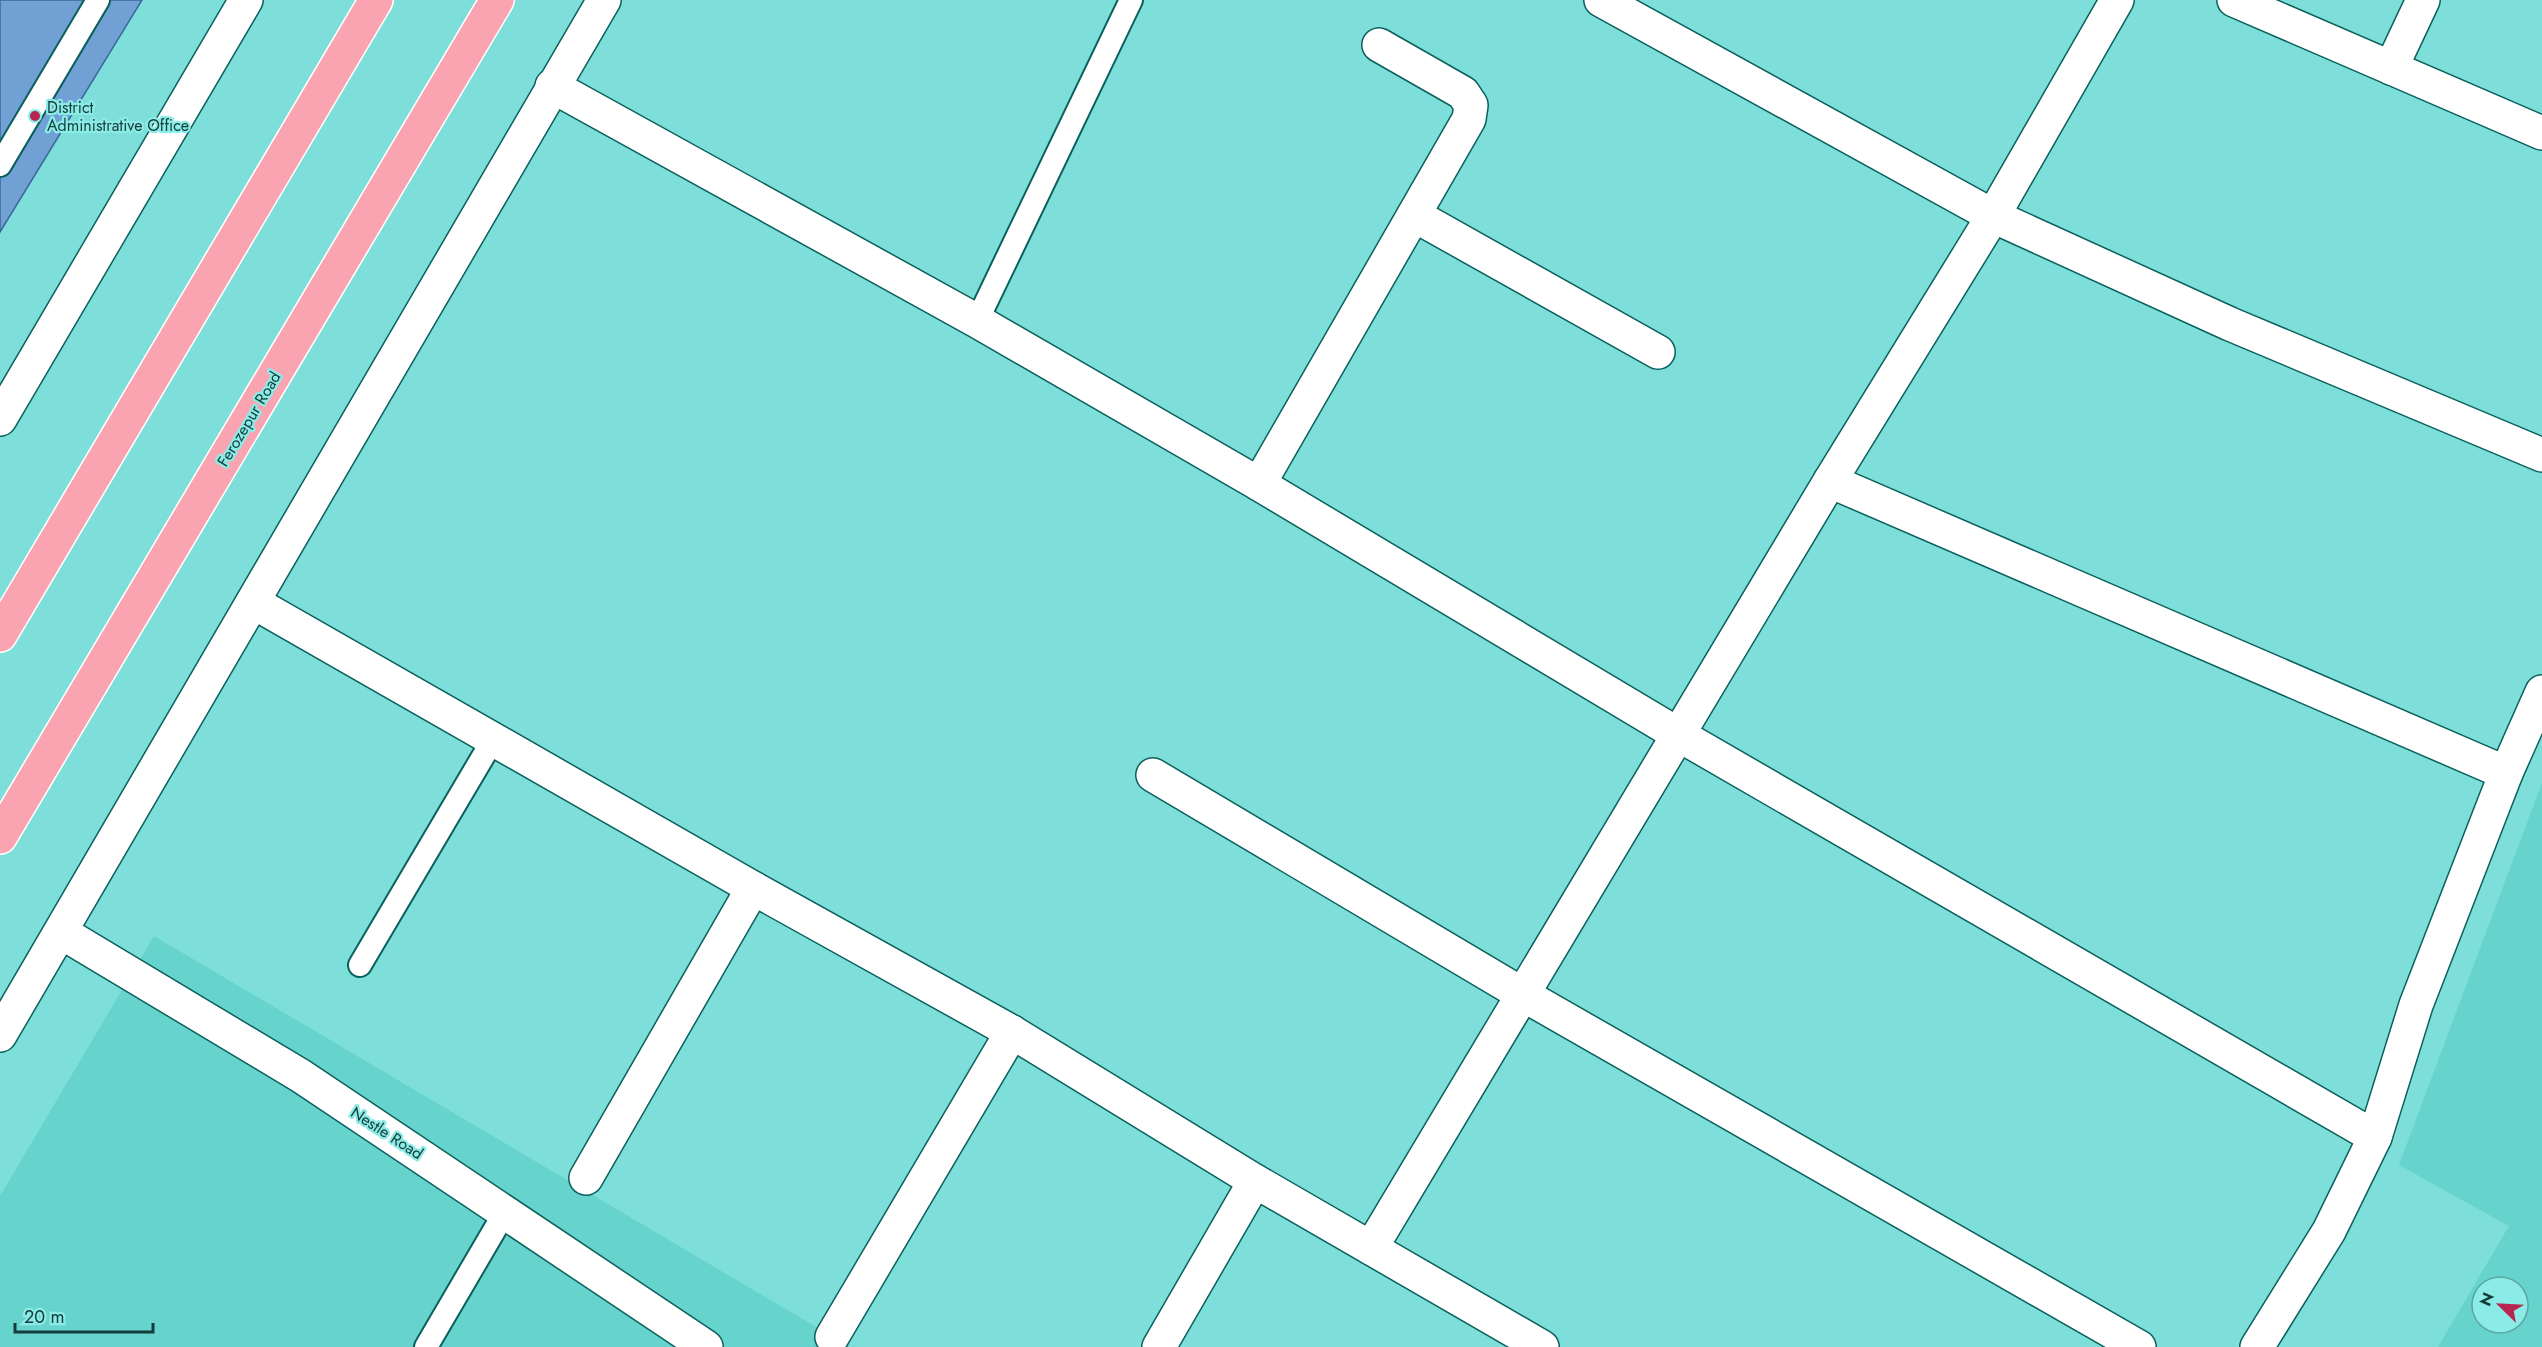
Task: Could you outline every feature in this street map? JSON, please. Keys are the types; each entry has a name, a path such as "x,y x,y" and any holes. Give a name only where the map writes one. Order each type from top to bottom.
{"highway":[{"path":"0,635 376,0"},
{"name":"Ferozepur Road","path":"0,837 497,0"}],"street":[{"path":"0,419 246,0"},
{"path":"0,1035 603,0"},
{"path":"1601,0 1993,216 2230,324 2542,455"},
{"path":"1371,1248 1830,481 1993,216 2117,0"},
{"path":"2234,0 2542,133"},
{"path":"2391,68 2423,0"},
{"path":"1259,484 1469,119 1471,105 1463,93 1378,45"},
{"path":"552,86 977,321 1259,484 1679,735 2375,1137"},
{"path":"1414,215 1658,352"},
{"path":"1830,481 2506,773"},
{"path":"253,602 753,888 1012,1032 1255,1181 1371,1248 1506,1338 1542,1347"},
{"path":"2257,1347 2329,1231 2375,1137 2416,1005 2506,773 2542,692"},
{"path":"1153,775 1522,994 2139,1347"},
{"path":"586,1178 753,888"},
{"name":"Nestle Road","path":"61,932 301,1076 706,1347"},
{"path":"832,1337 1012,1032"},
{"path":"1160,1347 1255,1181"}],"lane":[{"path":"0,165 98,0"},
{"path":"977,321 1131,0"},
{"path":"360,966 494,738"},
{"path":"426,1347 505,1212"}],"shaded area":[{"path":"2542,783 2542,1347 2438,1347 2470,1292 2470,1335 2530,1335 2530,1275 2480,1275 2509,1226 2399,1165"},
{"path":"154,936 850,1347 0,1347 0,1196"}],"building":[{"name":"District Administrative Office","path":"0,0 142,0 0,232"}],"place":[{"name":"District Administrative Office","path":"35,116"}]}
